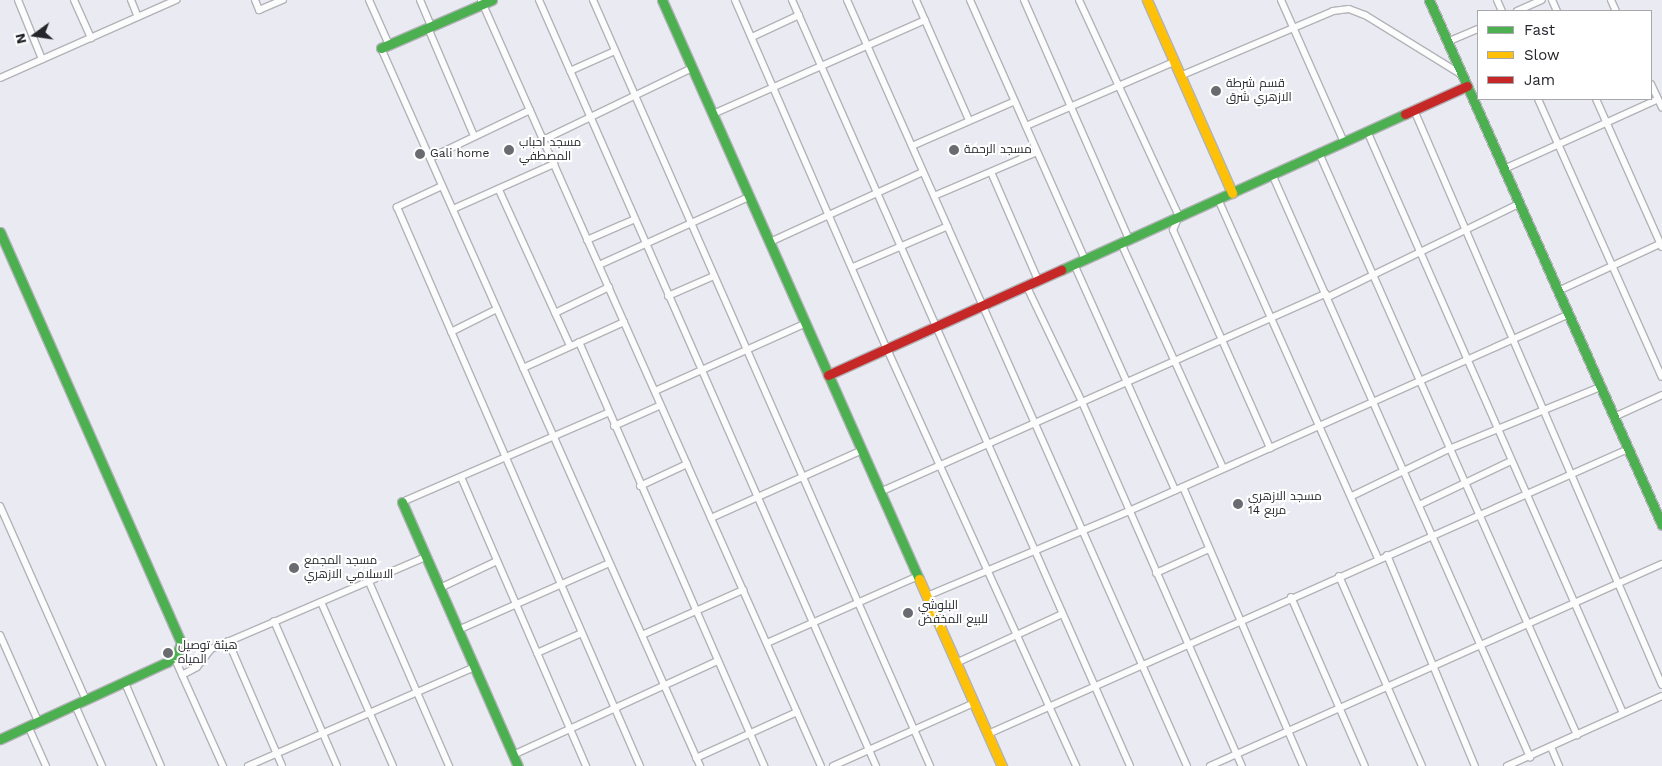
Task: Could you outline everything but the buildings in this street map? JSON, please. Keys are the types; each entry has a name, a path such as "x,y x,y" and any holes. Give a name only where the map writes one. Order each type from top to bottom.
{"street":[{"path":"18,0 42,59"},
{"path":"74,0 91,38"},
{"path":"131,0 138,17"},
{"path":"0,78 176,0"},
{"path":"255,0 259,10 282,0"},
{"path":"369,0 385,47 442,186 700,766"},
{"path":"420,0 429,27 474,136"},
{"path":"385,47 482,2 492,0"},
{"path":"539,0 876,766"},
{"path":"593,0 930,766"},
{"path":"662,0 1002,766"},
{"path":"735,0 830,214 887,349 1076,766"},
{"path":"792,0 822,64 1032,550 1130,766"},
{"path":"847,0 1187,766"},
{"path":"916,0 969,120"},
{"path":"1024,0 1071,107 1173,361 1223,468"},
{"path":"1080,0 1179,216 1173,230 1270,448"},
{"path":"1147,0 1232,193"},
{"path":"1281,0 1295,27 1344,142"},
{"path":"1429,0 1662,525"},
{"path":"1519,10 1542,0"},
{"path":"972,1 1085,259"},
{"path":"482,2 821,766"},
{"path":"1180,76 1333,11 1349,9 1365,15 1462,75"},
{"path":"752,37 799,15"},
{"path":"713,114 822,64 925,20"},
{"path":"1447,42 1477,29"},
{"path":"570,72 615,51"},
{"path":"1026,126 1174,62"},
{"path":"543,140 692,68"},
{"path":"828,375 1467,86"},
{"path":"1652,86 1662,108"},
{"path":"1504,169 1658,99"},
{"path":"1538,100 1614,265 1662,377"},
{"path":"1558,292 1614,265 1662,245 1596,100"},
{"path":"912,146 1015,101"},
{"path":"430,158 530,110"},
{"path":"1414,110 1662,685"},
{"path":"1367,131 1466,360 1623,713"},
{"path":"934,196 1037,152"},
{"path":"1318,153 1370,274 1420,380 1577,735"},
{"path":"453,210 554,164"},
{"path":"770,242 923,172"},
{"path":"991,172 1038,280"},
{"path":"1272,174 1418,505 1434,536 1530,757"},
{"path":"442,186 397,207 640,766"},
{"path":"499,190 570,346"},
{"path":"599,265 749,197"},
{"path":"1218,199 1321,424 1378,558"},
{"path":"880,492 1221,339 1327,295 1418,250 1519,204"},
{"path":"588,240 635,219"},
{"path":"853,267 948,226"},
{"path":"0,232 179,634 180,647 174,657 125,683 0,739"},
{"path":"1074,264 1175,490"},
{"path":"668,296 714,276"},
{"path":"1026,285 1082,402 1242,766"},
{"path":"555,313 609,287"},
{"path":"451,332 496,308"},
{"path":"927,596 1032,550 1129,511 1568,315"},
{"path":"523,368 624,322"},
{"path":"655,391 806,323"},
{"path":"579,342 608,413 764,766"},
{"path":"1352,496 1404,473 1449,449 1544,412 1600,386"},
{"path":"1614,417 1662,395"},
{"path":"614,426 661,405"},
{"path":"518,766 402,502 608,413"},
{"path":"988,734 1378,558 1434,536 1572,476 1628,449"},
{"path":"711,518 862,450"},
{"path":"1418,505 1465,485 1511,462"},
{"path":"640,486 687,464"},
{"path":"461,477 586,766"},
{"path":"1182,487 1303,766"},
{"path":"0,506 86,700"},
{"path":"1156,573 1209,549"},
{"path":"1387,555 1475,766"},
{"path":"182,675 197,667 206,652 228,641 426,556"},
{"path":"440,588 498,561"},
{"path":"458,630 562,586 610,563"},
{"path":"1210,766 1662,564"},
{"path":"767,643 918,576"},
{"path":"1339,576 1422,766"},
{"path":"368,582 449,766"},
{"path":"642,635 743,590"},
{"path":"1291,598 1364,766"},
{"path":"321,602 394,766"},
{"path":"956,663 1062,614"},
{"path":"274,621 337,766"},
{"path":"538,653 582,633"},
{"path":"0,635 38,721"},
{"path":"228,641 282,766"},
{"path":"174,657 223,766"},
{"path":"513,755 616,710 718,661"},
{"path":"248,766 474,666"},
{"path":"125,683 161,766"},
{"path":"1508,766 1662,696"},
{"path":"833,766 974,703"},
{"path":"75,705 102,766"},
{"path":"696,758 797,712"},
{"path":"28,726 46,766"},
{"path":"1551,747 1559,766"}],"traffic: fast":[{"path":"381,48 492,0"},
{"path":"662,0 919,579"},
{"path":"1429,0 1662,525"},
{"path":"1061,270 1405,114"},
{"path":"0,232 181,643 177,654 167,662 0,739"},
{"path":"402,502 518,766"}],"traffic: slow":[{"path":"1147,0 1232,193"},
{"path":"919,579 1002,766"}],"traffic: jam":[{"path":"1405,114 1467,86"},
{"path":"828,375 1061,270"}],"place":[{"name":"قسم شرطة الازهري شرق","path":"1216,91"},
{"name":"مسجد احباب المصطفي","path":"509,150"},
{"name":"مسجد الرحمة","path":"954,150"},
{"name":"Gali home","path":"420,154"},
{"name":"مسجد الازهري مربع 14","path":"1238,504"},
{"name":"مسجد المجمع الاسلامي الازهري","path":"294,568"},
{"name":"البلوشي للبيع المخفض","path":"908,613"},
{"name":"هيئة توصيل المياه","path":"168,653"}]}
